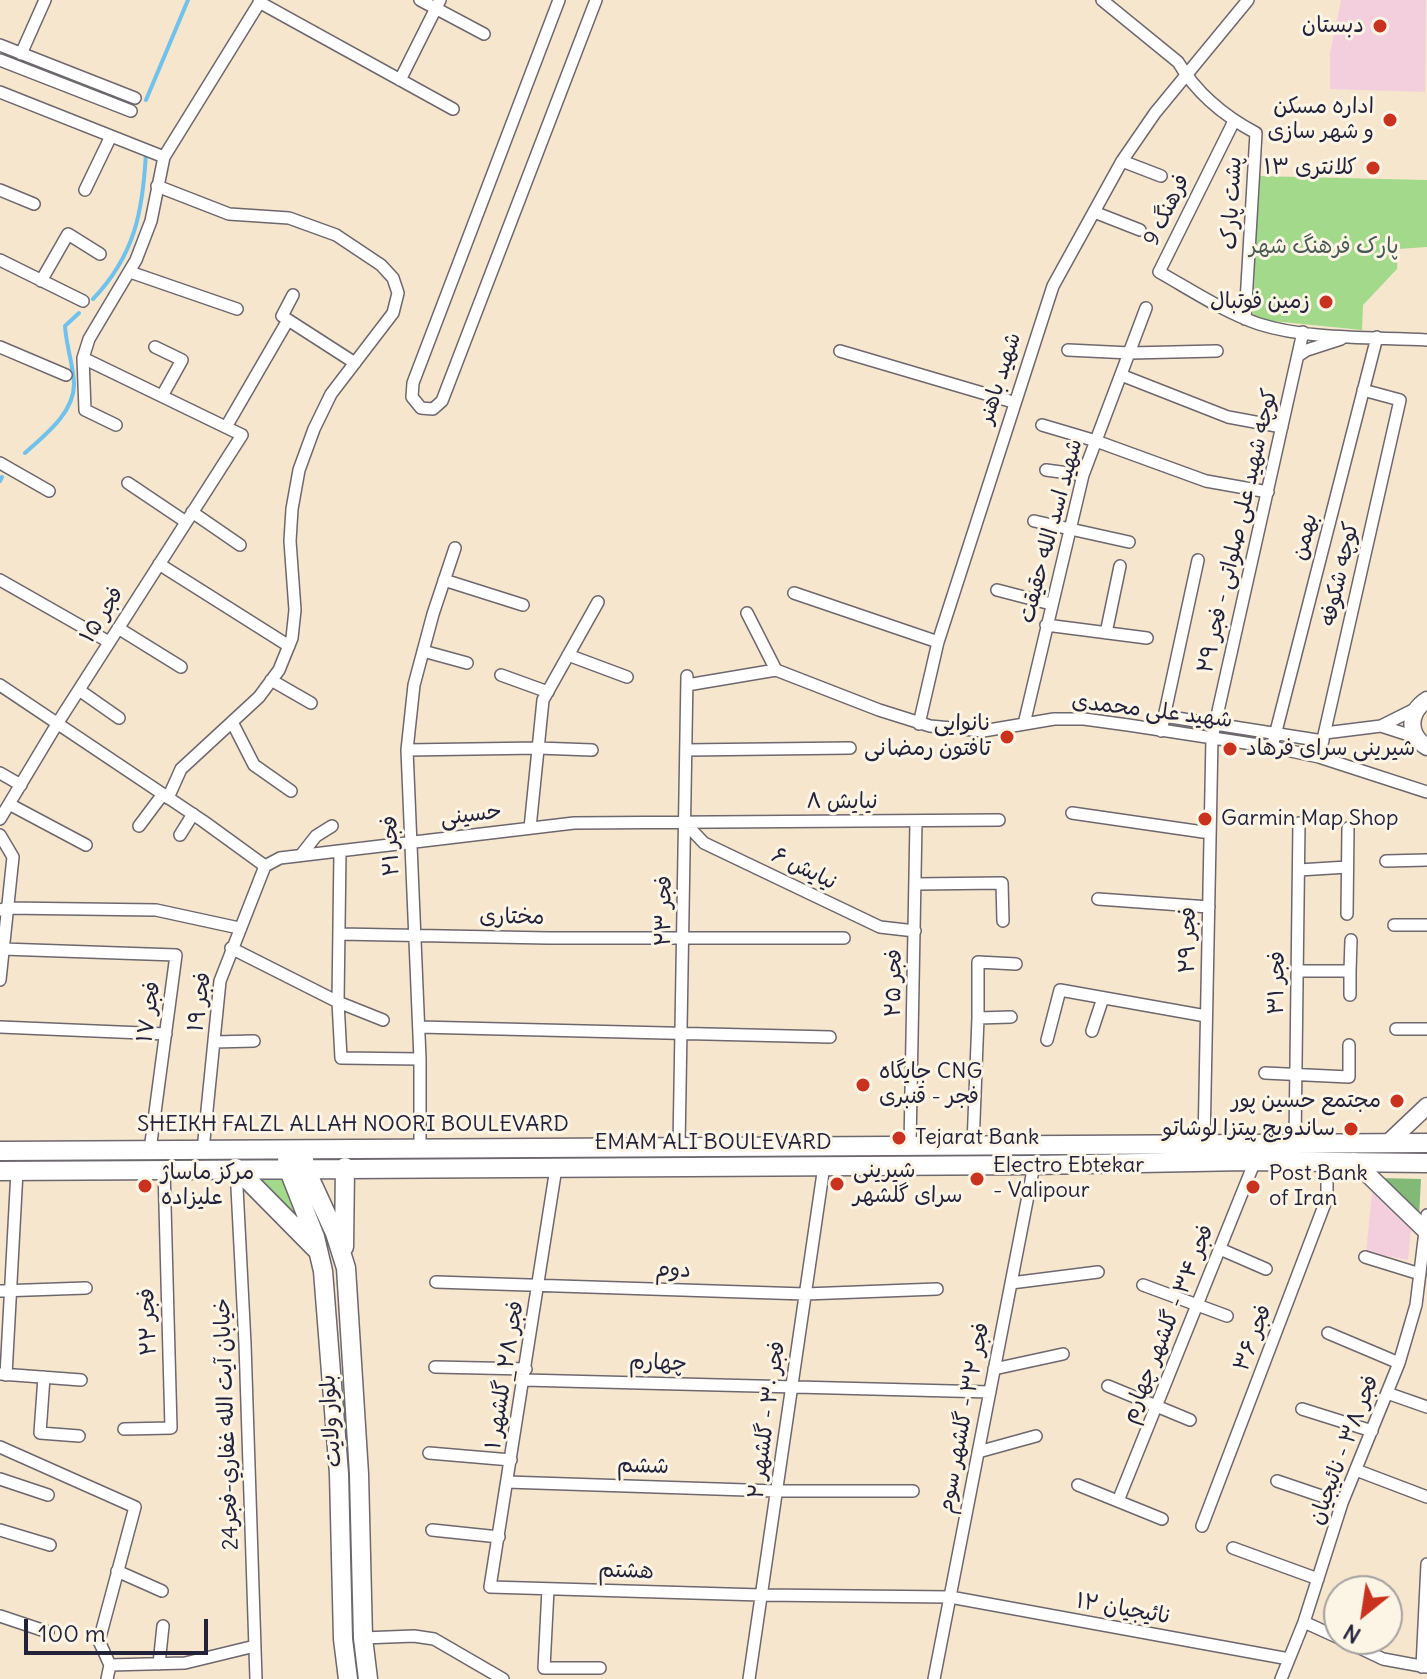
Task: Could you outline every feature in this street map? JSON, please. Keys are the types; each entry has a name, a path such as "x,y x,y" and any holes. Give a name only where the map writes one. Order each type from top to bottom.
{"main road":[{"path":"1421,742 1412,722 1422,704"},
{"path":"1388,1143 1427,1106"},
{"name":"SHEIKH FALZL ALLAH NOORI BOULEVARD","path":"0,1151 203,1150 296,1158 420,1148 1427,1143"},
{"path":"468,1168 473,1163 469,1148"},
{"path":"512,1168 508,1153 513,1148"},
{"path":"296,1158 323,1271 339,1474 343,1639 348,1679"},
{"name":"EMAM ALI BOULEVARD","path":"9,1171 236,1168 296,1158 345,1167 468,1168 1255,1161 1427,1163"},
{"name":"بلوار ولایت","path":"296,1158 335,1233 344,1258 359,1474 363,1638 368,1679"},
{"path":"1354,1161 1426,1223"},
{"path":"344,1258 345,1167"},
{"path":"236,1168 317,1245"},
{"path":"317,1245 326,1229 335,1233"}],"street":[{"path":"21,54 45,0"},
{"path":"420,0 438,4 484,34"},
{"path":"559,0 413,383 412,397 421,408 433,409 442,401 596,0"},
{"name":"پشت پارک","path":"1102,0 1178,62 1214,106 1256,133 1245,319"},
{"path":"116,425 85,410 83,358 89,339 130,272 151,221 164,157 260,1 453,109"},
{"name":"شهید باهنر","path":"919,724 938,642 1013,402 1053,286 1122,161 1155,113 1246,1"},
{"path":"400,80 438,4"},
{"path":"0,45 135,98"},
{"path":"0,60 131,111"},
{"path":"63,84 68,72"},
{"path":"0,92 164,157"},
{"name":"فرهنگ 9","path":"1234,121 1159,272 1245,319"},
{"path":"85,190 111,136"},
{"path":"1122,161 1161,176"},
{"path":"139,826 166,796 181,769 259,697 289,646 295,610 290,541 299,470 331,394 393,313 398,293 393,278 381,265 336,235 289,218 229,214 157,186"},
{"path":"0,190 34,204"},
{"path":"1094,212 1140,230"},
{"path":"41,281 68,234 100,254"},
{"path":"0,260 83,301"},
{"path":"130,272 237,309"},
{"path":"293,295 282,316 355,363"},
{"name":"شهید اسد الله حقیقت","path":"1024,724 1083,475 1146,308"},
{"path":"1245,319 1303,332 1427,340"},
{"path":"83,358 226,427 288,320"},
{"name":"کوچه شهید علی صلواتی - فجر ۲۹","path":"1212,738 1303,332"},
{"path":"1298,356 1352,335"},
{"name":"بهمن","path":"1272,747 1377,337"},
{"path":"0,347 66,375"},
{"path":"155,347 182,360 162,396"},
{"path":"1068,350 1130,353 1217,351"},
{"path":"840,351 1013,402"},
{"path":"1121,375 1228,417 1282,427"},
{"name":"کوچه شکوفه","path":"1319,757 1400,400 1363,390"},
{"path":"1042,425 1206,481 1268,492"},
{"name":"فجر ۱۵","path":"0,819 57,724 242,435 226,427"},
{"path":"0,463 49,491"},
{"path":"1046,470 1083,475"},
{"path":"128,483 240,545"},
{"path":"1034,521 1129,542"},
{"name":"فجر ۲۱","path":"420,1148 419,1027 407,750 414,685 455,548"},
{"path":"1161,731 1198,560"},
{"path":"159,564 289,646"},
{"path":"1106,633 1120,566"},
{"path":"0,580 109,642"},
{"path":"444,580 523,605"},
{"path":"997,590 1051,604"},
{"path":"794,593 938,642"},
{"path":"530,828 543,700 598,602"},
{"path":"747,613 776,670"},
{"path":"1046,625 1147,638"},
{"path":"118,628 181,667"},
{"path":"423,651 467,663"},
{"path":"568,655 627,677"},
{"name":"فجر ۲۳","path":"679,1147 687,680 776,670"},
{"name":"شهید علی محمدی","path":"776,670 919,724 983,731 1054,719 1084,719 1319,757 1427,792"},
{"path":"501,675 548,692"},
{"path":"271,680 311,703"},
{"path":"0,685 265,866"},
{"path":"79,690 119,718"},
{"path":"1164,716 1276,734 1324,737 1381,726 1422,704"},
{"path":"232,722 254,765 291,791"},
{"path":"1381,726 1421,742"},
{"name":"فجر ۲۹","path":"1204,1144 1212,738"},
{"path":"686,750 850,748"},
{"path":"407,750 592,750"},
{"path":"0,773 21,785"},
{"path":"9,804 86,845"},
{"path":"1072,813 1210,833"},
{"path":"180,835 193,814"},
{"name":"نیایش ۸","path":"685,823 999,820"},
{"name":"فجر ۲۵","path":"910,1146 916,822"},
{"name":"حسینی","path":"265,866 280,858 301,855 574,823 685,823"},
{"name":"نیایش ۶","path":"685,823 704,843 880,927 915,931"},
{"name":"فجر ۳۱","path":"1295,1143 1299,823"},
{"path":"301,855 316,836 332,826"},
{"path":"1347,914 1348,828"},
{"path":"0,835 13,857 4,909 0,980"},
{"path":"340,851 338,1002 341,1058 420,1059"},
{"path":"1386,861 1427,860"},
{"name":"فجر ۱۹","path":"203,1150 220,981 265,866"},
{"path":"1299,870 1347,867"},
{"path":"915,884 1002,883 1003,921"},
{"path":"1098,899 1209,907"},
{"path":"4,909 156,910 239,928"},
{"path":"1394,925 1427,925"},
{"name":"مختاری","path":"340,934 844,938"},
{"path":"1350,995 1351,940"},
{"path":"231,948 338,1002 383,1020"},
{"name":"فجر ۱۷","path":"3,949 176,955 150,1150"},
{"path":"973,1145 978,962 1016,964"},
{"path":"1298,971 1350,971"},
{"path":"1047,1040 1060,990 1206,1016"},
{"path":"1092,1031 1103,998"},
{"path":"978,1018 1011,1017"},
{"path":"0,1027 166,1034"},
{"path":"419,1027 830,1037"},
{"path":"1396,1029 1427,1029"},
{"path":"214,1042 254,1041"},
{"path":"1265,1073 1349,1077 1349,1045"},
{"name":"فجر ۳۴ - گلشهر چهارم","path":"1118,1501 1255,1161"},
{"name":"فجر ۳۶","path":"1202,1526 1327,1198 1327,1161"},
{"name":"فجر ۳۲ - گلشهر سوم","path":"934,1679 1034,1165"},
{"name":"فجر ۳۰ - گلشهر ۲","path":"749,1679 824,1166"},
{"name":"خيابان آيت الله غفاري-فجر24","path":"236,1168 256,1679"},
{"name":"فجر ۲۸_گلشهر ۱","path":"490,1587 556,1168"},
{"name":"فجر ۲۲","path":"124,1429 171,1428 164,1169"},
{"path":"9,1171 3,1374 81,1380"},
{"name":"فجر ۳۸ - نائیجیان","path":"1281,1679 1304,1622 1342,1503 1421,1307 1420,1274 1426,1223"},
{"path":"1220,1249 1266,1269"},
{"path":"1365,1257 1420,1274"},
{"path":"1011,1283 1098,1272"},
{"name":"دوم","path":"436,1282 805,1294 937,1289"},
{"path":"1143,1285 1227,1316"},
{"path":"5,1291 86,1288"},
{"path":"1328,1333 1399,1363"},
{"path":"994,1369 1063,1354"},
{"name":"چهارم","path":"435,1367 791,1387 990,1392"},
{"path":"44,1377 40,1433 79,1436"},
{"path":"1108,1386 1190,1420"},
{"path":"1387,1393 1427,1407"},
{"path":"1302,1409 1372,1431"},
{"path":"978,1452 1036,1436"},
{"path":"0,1447 135,1507 99,1641 110,1665 107,1679"},
{"path":"429,1453 511,1460"},
{"path":"1356,1470 1427,1497"},
{"path":"0,1479 48,1495"},
{"path":"1277,1481 1342,1503"},
{"name":"ششم","path":"507,1482 776,1491 913,1491"},
{"path":"1078,1485 1162,1519"},
{"path":"0,1530 50,1545"},
{"path":"432,1530 499,1537"},
{"path":"1233,1548 1318,1579"},
{"path":"1375,1655 1425,1667 1427,1564"},
{"path":"117,1571 162,1591"},
{"name":"هشتم","path":"490,1587 950,1597"},
{"path":"548,1589 544,1668 600,1668"},
{"name":"نائیجیان ۱۲","path":"950,1597 1289,1659"},
{"path":"0,1616 48,1632"},
{"path":"1304,1622 1323,1630"},
{"path":"159,1664 163,1626"},
{"path":"363,1638 414,1636 434,1639 503,1679"},
{"path":"110,1665 185,1663 255,1646"}],"shaded area":[{"name":"دبستان","path":"1341,0 1426,0 1425,92 1330,89 1330,53"},
{"path":"1373,1183 1412,1220 1408,1260 1366,1252"}],"green space":[{"name":"پارک فرهنگ شهر","path":"1258,176 1427,180 1427,247 1398,249 1397,269 1363,305 1362,330 1253,319"},
{"path":"284,1174 298,1219 249,1175"},
{"path":"1379,1178 1421,1179 1419,1218"}],"waterway":[{"path":"146,100 188,0"},
{"path":"93,299 119,266 134,231 146,152"},
{"path":"25,453 57,422 70,404 74,383 65,326 79,313"},
{"path":"0,481 2,477"}],"place":[{"name":"دبستان","path":"1380,26"},
{"name":"اداره مسکن و شهر سازی","path":"1390,120"},
{"name":"کلانتری ۱۳","path":"1373,168"},
{"name":"زمین فوتبال","path":"1326,302"},
{"name":"نانوایی تافتون رمضانی","path":"1007,737"},
{"name":"شیرینی سرای فرهاد","path":"1230,749"},
{"name":"Garmin Map Shop","path":"1205,819"},
{"name":"جایگاه CNG فجر - قنبری","path":"863,1085"},
{"name":"مجتمع حسین پور","path":"1397,1101"},
{"name":"ساندویچ پیتزا لوشاتو","path":"1351,1129"},
{"name":"Tejarat Bank","path":"899,1138"},
{"name":"Electro Ebtekar - Valipour","path":"977,1179"},
{"name":"شیرینی سرای گلشهر","path":"837,1184"},
{"name":"مرکز ماساژ علیزاده","path":"145,1186"},
{"name":"Post Bank of Iran","path":"1253,1187"}]}
